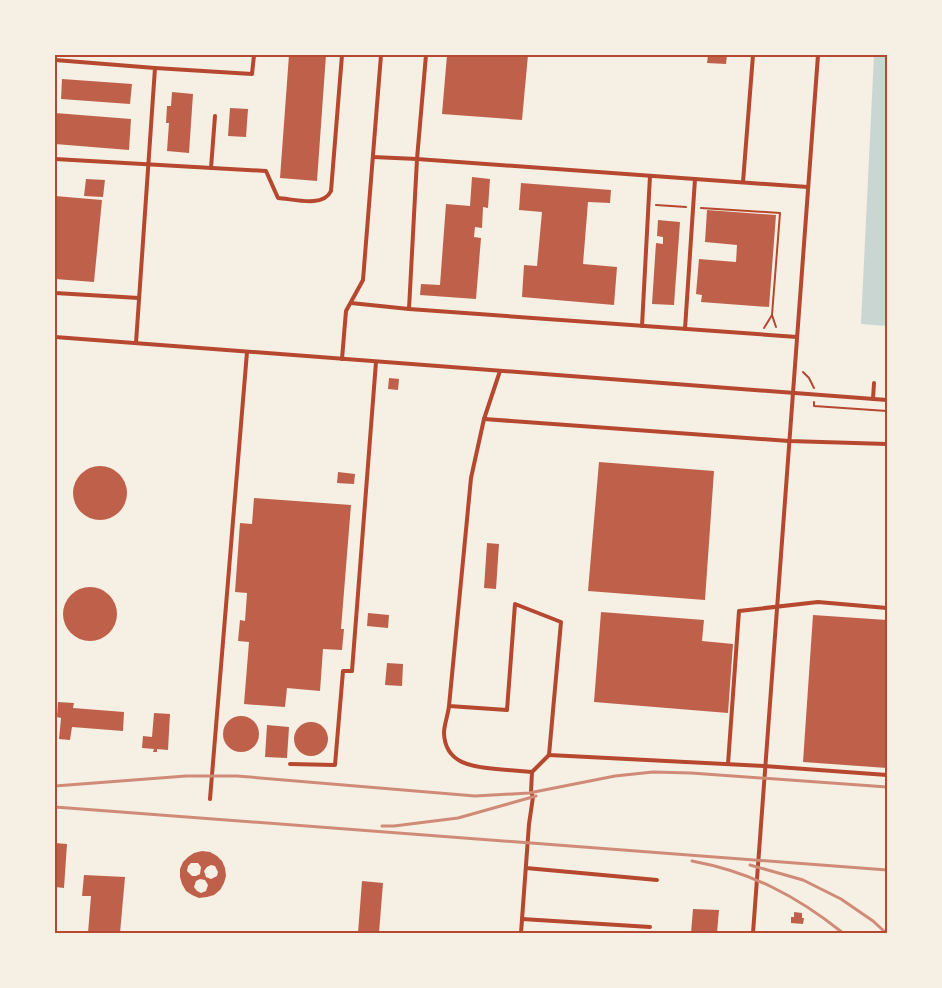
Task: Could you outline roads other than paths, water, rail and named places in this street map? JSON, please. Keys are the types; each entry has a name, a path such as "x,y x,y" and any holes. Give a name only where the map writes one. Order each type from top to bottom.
{"lane":[{"path":"55,60 252,74 254,55"},
{"path":"55,159 266,171 278,198 316,201 324,199 329,196 331,191 342,55"},
{"path":"342,359 346,311 363,280 381,55"},
{"path":"409,309 417,159 426,55"},
{"path":"743,182 753,55"},
{"path":"752,933 818,55"},
{"path":"136,343 155,68"},
{"path":"211,168 215,116"},
{"path":"373,157 808,187"},
{"path":"642,326 650,176"},
{"path":"685,329 695,179"},
{"path":"55,292 139,298"},
{"path":"351,303 409,309 797,337"},
{"path":"55,337 887,400"},
{"path":"210,799 247,352"},
{"path":"290,764 335,765 342,672 352,671 376,362"},
{"path":"500,371 484,420 472,478 449,706 444,734 447,747 454,757 462,763 474,767 532,772"},
{"path":"873,399 874,383"},
{"path":"484,420 789,442 887,444"},
{"path":"728,764 739,611 818,602 887,608"},
{"path":"449,706 507,710 515,604 561,622 549,755 532,772 532,797 521,933"},
{"path":"549,755 764,766 887,775"},
{"path":"526,868 657,880"},
{"path":"522,919 650,927"}],"railway":[{"path":"55,786 186,776 237,776 475,796 529,793 615,776 653,772 887,787"},
{"path":"382,826 458,818 536,796"},
{"path":"55,807 887,870"},
{"path":"692,861 734,872 772,887 808,908 843,933"},
{"path":"750,865 803,880 841,899 873,921 886,933"}]}
